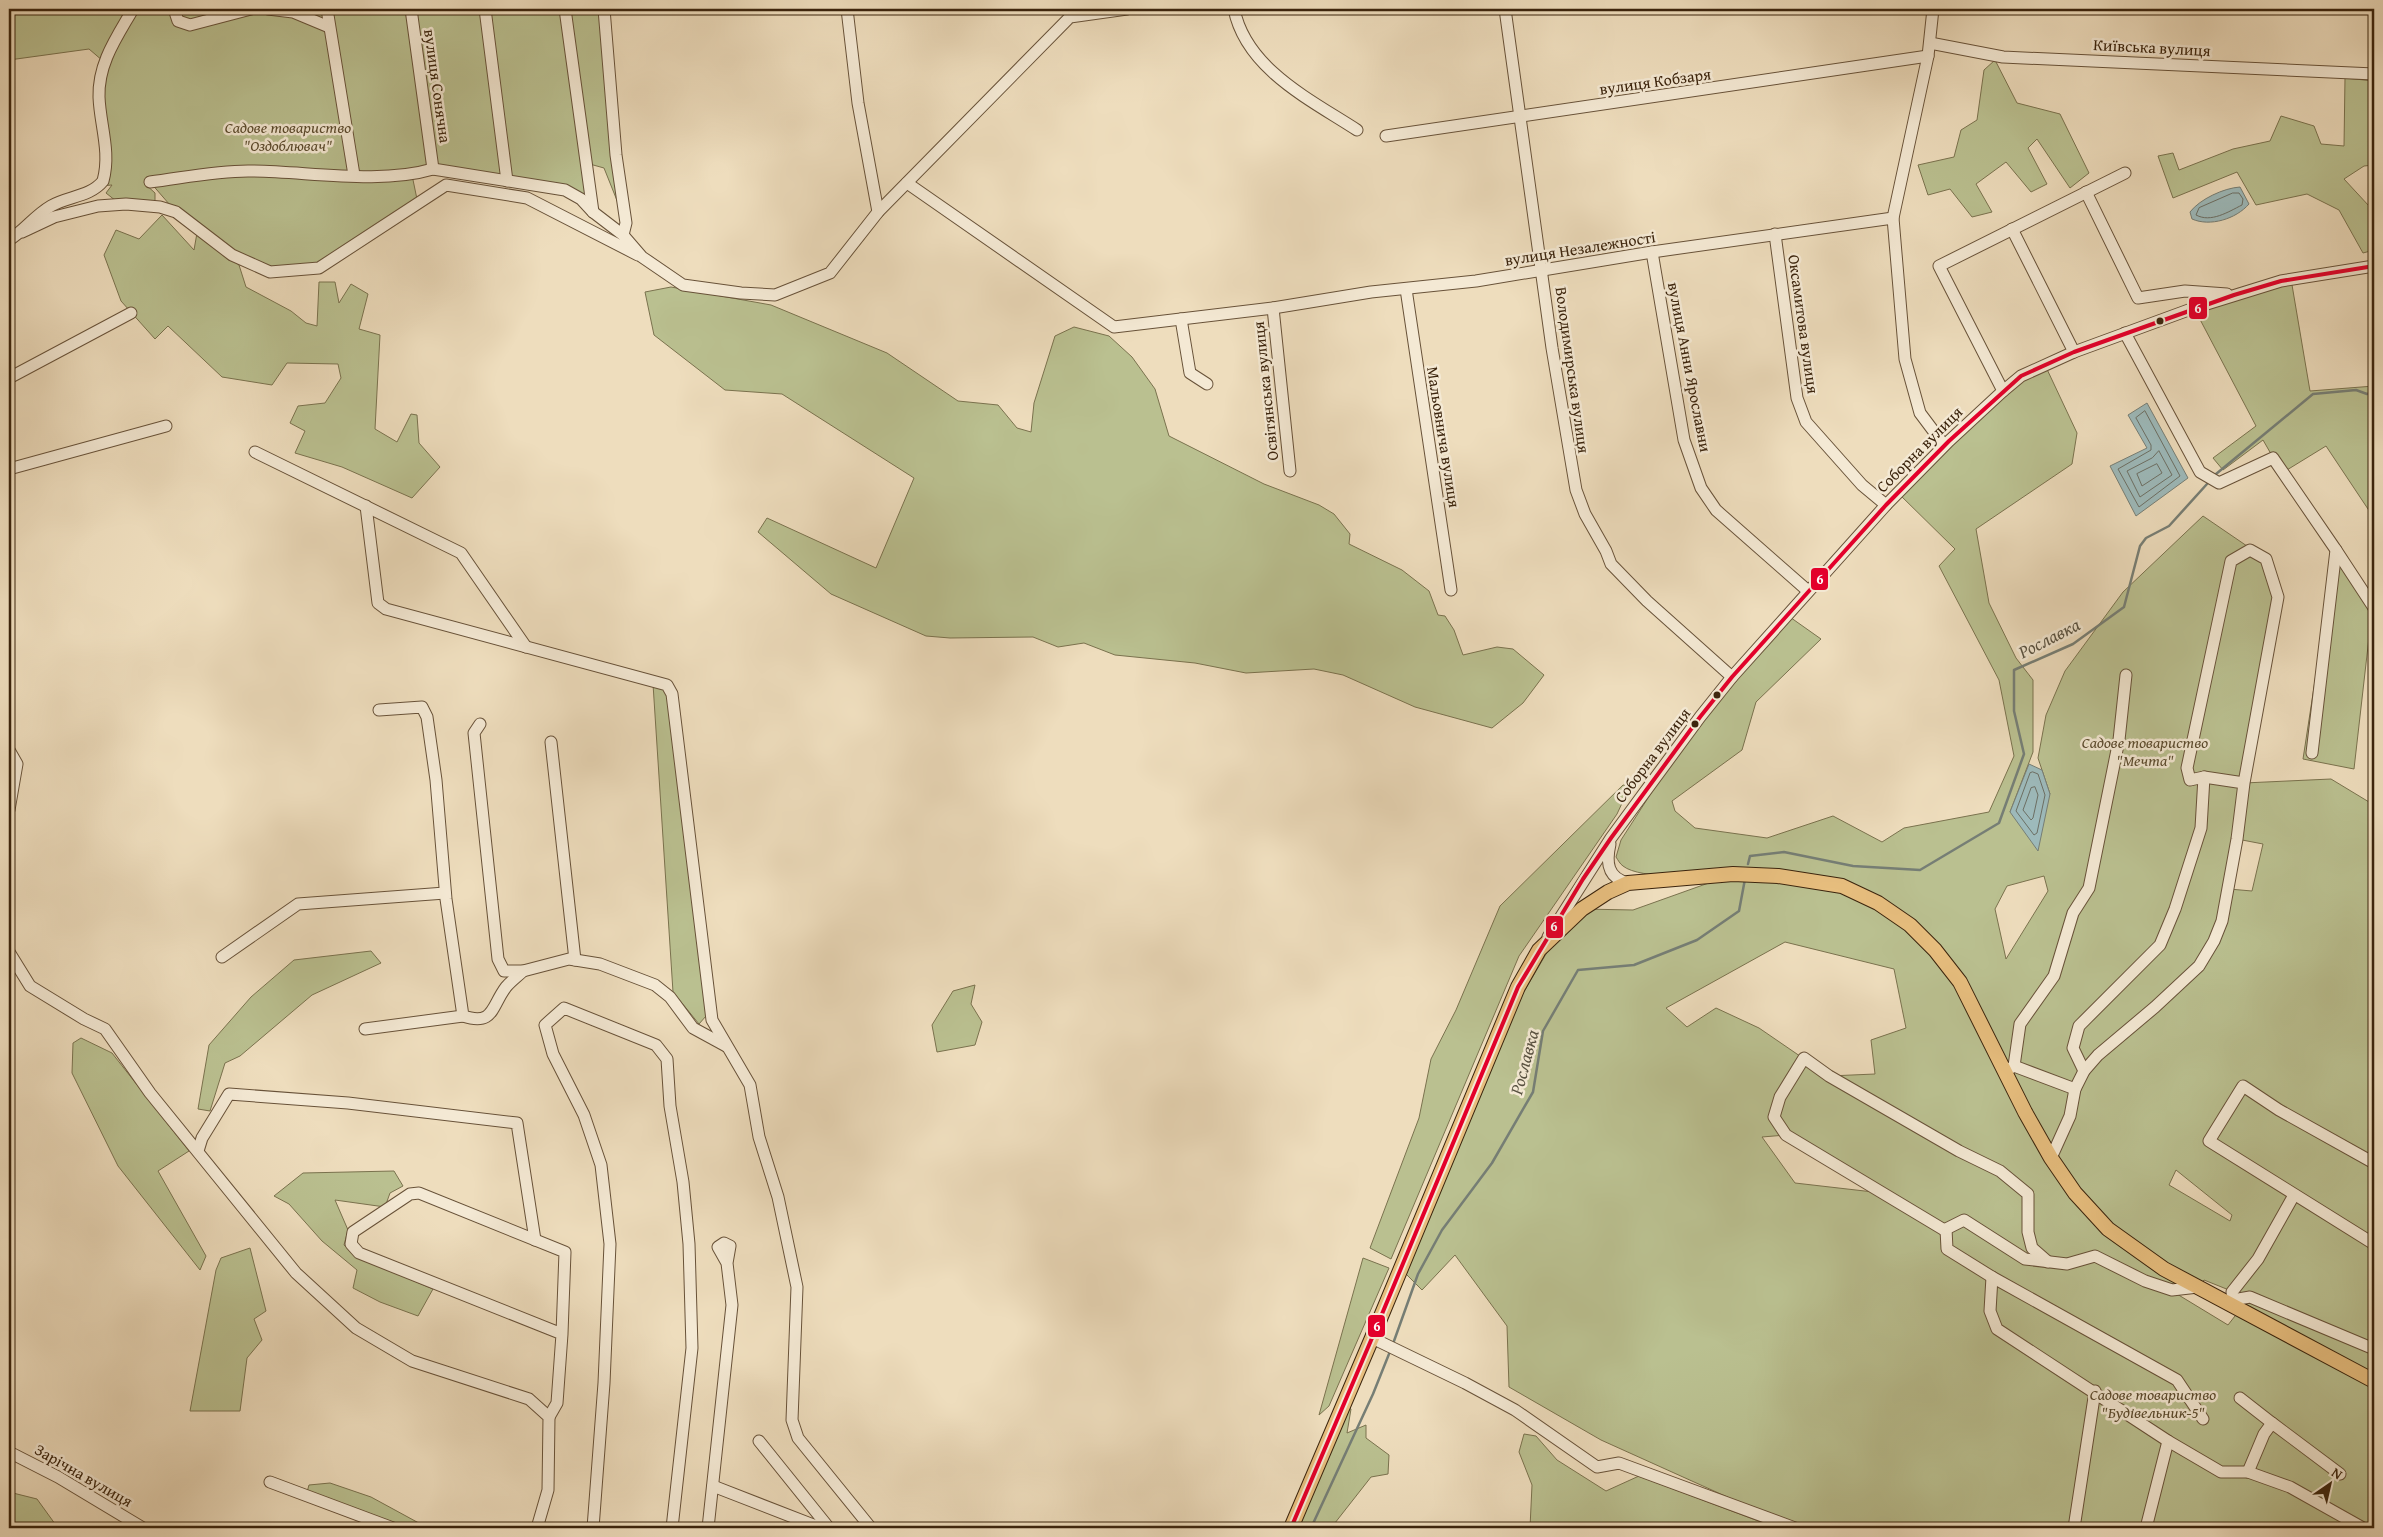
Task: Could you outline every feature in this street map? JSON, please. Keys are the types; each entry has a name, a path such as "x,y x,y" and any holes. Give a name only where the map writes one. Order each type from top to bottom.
{"main road":[{"path":"1291,1528 1372,1338 1504,1017 1539,950 1582,909 1608,892 1628,883 1733,874 1778,876 1842,886 1878,902 1910,925 1935,950 1960,982 2010,1069 2025,1112 2051,1158 2075,1193 2108,1229 2164,1269 2232,1302 2374,1381"}],"street":[{"path":"22,232 27,223 52,205 89,192 103,181 106,140 99,96 104,61 133,9"},
{"path":"174,9 178,20 190,26 251,9"},
{"path":"268,9 293,12 329,27"},
{"path":"327,9 354,175"},
{"name":"вулиця Сонячна","path":"411,9 433,168"},
{"path":"486,9 507,181"},
{"path":"565,9 593,212"},
{"path":"604,9 616,156 626,224 623,235"},
{"path":"846,9 858,103 878,212"},
{"path":"9,240 54,217 98,206 126,204 160,207 176,212 232,255 270,272 320,268 446,186 527,198 642,257 683,285 741,293 775,295 830,273 878,212 1070,17 1127,9"},
{"path":"1234,9 1252,52 1262,62 1291,85 1357,130"},
{"name":"Володимирська вулиця","path":"1504,9 1569,456 1576,490 1585,514 1606,551 1611,564 1647,601 1732,678"},
{"path":"1933,9 1928,56 1893,218 1907,366 1920,412 1944,445"},
{"name":"Київська вулиця","path":"1930,43 2003,57 2374,74"},
{"name":"вулиця Кобзаря","path":"1386,136 1519,118 1928,56"},
{"path":"150,182 247,171 412,175 433,168 565,190 581,199 593,212 623,235 642,257"},
{"path":"2003,391 1939,266 2125,173"},
{"name":"вулиця Незалежності","path":"907,183 1114,327 1476,281 1652,252 1893,218"},
{"path":"2086,192 2138,298 2185,291 2234,295"},
{"path":"2012,229 2074,352"},
{"name":"Оксамитова вулиця","path":"1775,234 1797,398 1806,422 1862,485 1886,505"},
{"name":"вулиця Анни Ярославни","path":"1652,252 1684,440 1701,488 1716,510 1808,591"},
{"name":"Соборна вулиця","path":"1539,950 1612,838 1700,717 1732,678 1886,505 1944,445 2021,376 2074,352 2281,280 2374,266"},
{"name":"Мальовнича вулиця","path":"1406,289 1451,590"},
{"name":"Освітянська вулиця","path":"1273,308 1290,471"},
{"path":"9,378 131,313"},
{"path":"1181,319 1190,373 1207,384"},
{"path":"2126,333 2200,472 2219,484 2273,458 2374,608"},
{"path":"9,469 166,426"},
{"path":"255,452 461,553 526,647"},
{"path":"366,506 378,603 386,609 667,685 672,694 712,1020 750,1085 759,1137 778,1197 797,1287 792,1420 798,1438 871,1528"},
{"path":"2051,1158 2070,1116 2075,1089 2084,1071 2098,1054 2155,1007 2199,966 2214,942 2222,921 2229,889 2244,783 2278,597 2266,559 2250,550 2230,561 2187,768 2190,780 2204,778 2244,783"},
{"path":"2312,753 2336,550"},
{"path":"2075,1089 2010,1069 2020,1024 2054,976 2073,912 2089,888 2119,740 2126,674"},
{"path":"379,710 422,707 427,717 436,780 445,893 463,1016"},
{"path":"480,724 474,733 498,959 504,971 523,971 569,959 600,964 655,985 670,998 693,1028 726,1046"},
{"path":"551,742 575,960"},
{"path":"9,750 17,764 9,810"},
{"path":"2084,1071 2073,1048 2079,1026 2160,945 2175,909 2201,828 2204,778"},
{"path":"1612,838 1607,855 1610,872 1619,881 1628,883"},
{"path":"222,957 298,904 445,893"},
{"path":"9,952 30,986 84,1019 104,1028 150,1093 296,1273 356,1328 412,1360 529,1399 549,1417"},
{"path":"365,1029 463,1016 477,1021 490,1016 506,988 523,971"},
{"path":"593,1528 604,1383 610,1244 601,1165 584,1115 553,1054 545,1025 564,1008 656,1045 667,1059 670,1106 683,1182 688,1235 692,1348 672,1528"},
{"path":"1946,1231 1786,1136 1774,1117 1780,1097 1804,1058 1829,1076 1924,1131 2000,1171 2028,1194 2028,1232 2032,1248 2048,1262"},
{"path":"2374,1163 2279,1110 2243,1086 2209,1141 2374,1244"},
{"path":"198,1152 202,1138 229,1094 348,1103 517,1123 535,1240"},
{"path":"538,1528 548,1490 549,1417 557,1403 562,1334 565,1252 419,1193 410,1194 353,1232 351,1244 359,1253 562,1334"},
{"path":"2294,1195 2258,1259 2232,1292 2232,1302 2250,1297 2374,1349"},
{"path":"2198,1287 2172,1290 2145,1281 2095,1256 2067,1264 2025,1259 1964,1220 1946,1229 1947,1248 1992,1277 2177,1380 2203,1419"},
{"path":"708,1528 732,1305 727,1263"},
{"path":"1992,1277 1990,1311 1997,1329 2168,1440 2221,1472 2248,1472 2290,1487 2363,1528"},
{"path":"1372,1338 1465,1383 1515,1410 1597,1467 1620,1463 1795,1528"},
{"path":"2074,1528 2094,1391"},
{"path":"2240,1398 2340,1474"},
{"path":"2248,1472 2264,1434 2272,1423"},
{"path":"2146,1528 2168,1440"},
{"path":"759,1441 830,1528"},
{"name":"Зарічна вулиця","path":"9,1452 58,1477 143,1528"},
{"path":"270,1482 393,1528"},
{"path":"712,1486 821,1528"}],"green space":[{"name":"Садове товариство \"Оздоблювач\"","path":"9,9 604,9 626,223 604,168 586,163 589,190 581,199 565,190 433,169 412,175 418,204 320,268 270,272 232,255 176,212 150,182 144,183 155,193 155,201 116,201 106,193 112,185 99,186 103,181 103,61 89,49 9,60"},
{"path":"1995,60 2017,103 2060,114 2089,173 2070,188 2037,139 2028,148 2047,184 2031,192 2006,162 1976,184 1992,212 1972,217 1950,189 1928,195 1918,165 1954,157 1961,130 1977,120 1984,70"},
{"path":"2345,78 2374,81 2374,165 2364,166 2344,179 2369,206 2374,205 2374,250 2363,253 2339,210 2307,194 2256,205 2237,172 2173,198 2158,156 2173,153 2179,170 2233,149 2270,141 2281,116 2314,126 2321,144 2344,146"},
{"path":"162,215 194,250 197,233 239,265 246,287 291,311 306,323 317,326 319,282 335,282 339,303 351,284 368,294 359,329 380,335 375,429 397,442 411,414 417,415 419,443 440,467 412,498 342,467 295,453 305,431 290,423 298,406 325,403 341,378 338,364 287,363 272,385 222,377 168,326 155,339 121,301 104,255 116,230 139,239"},
{"path":"2291,279 2310,391 2374,386 2374,518 2326,446 2282,473 2263,440 2223,470 2213,458 2256,426 2194,308"},
{"path":"671,287 771,305 887,353 958,401 998,405 1017,428 1031,432 1034,403 1055,336 1074,327 1109,336 1132,357 1155,389 1169,436 1264,484 1319,505 1334,514 1350,534 1349,544 1402,570 1429,591 1438,615 1445,616 1454,630 1463,655 1497,647 1513,649 1544,675 1523,703 1492,728 1415,707 1343,675 1314,669 1246,673 1195,663 1115,655 1084,643 1058,647 1033,637 950,638 926,636 831,594 758,532 767,518 876,568 914,478 782,394 725,390 654,335 645,292"},
{"path":"2045,365 2077,433 2072,464 1976,529 1989,603 2016,658 2033,680 2033,752 2010,812 2050,794 2038,758 2046,715 2065,671 2123,592 2203,516 2266,559 2278,597 2244,783 2331,779 2374,805 2374,1528 1796,1528 1601,1440 1509,1387 1507,1326 1455,1255 1422,1290 1405,1273 1518,1002 1560,930 1582,909 1633,910 1731,875 1675,876 1644,873 1623,866 1616,857 1621,840 1700,717 1787,615 1821,639 1756,702 1742,750 1672,801 1675,811 1695,828 1767,838 1833,816 1882,842 1904,828 1989,812 2014,756 1999,680 1939,566 1955,549 1898,493 1972,419","holes":["2237,839 2263,844 2252,891 2229,889","2044,876 2048,891 2006,959 1995,909 2007,886","1785,942 1894,969 1906,1028 1871,1040 1875,1074 1829,1076 1759,1028 1716,1008 1687,1027 1666,1008","1786,1135 1882,1193 1795,1183 1762,1137","2176,1170 2232,1215 2230,1221 2169,1185","2204,1280 2249,1298 2228,1325 2172,1291 2198,1287"]},
{"path":"2335,550 2372,611 2354,769 2303,759"},
{"path":"653,684 673,686 706,1016 699,1024 673,992"},
{"path":"1623,785 1630,786 1617,814 1519,956 1391,1259 1370,1248 1419,1118 1431,1059 1456,1010 1500,906"},
{"path":"371,951 381,963 312,995 240,1056 225,1063 210,1111 198,1109 209,1045 251,997 294,960"},
{"path":"975,985 971,1004 982,1022 975,1045 937,1052 932,1025 953,991"},
{"path":"81,1038 112,1053 189,1151 158,1171 206,1256 200,1270 118,1166 72,1073 73,1043"},
{"path":"394,1171 403,1186 390,1193 385,1207 335,1200 348,1230 344,1245 358,1257 433,1289 418,1316 380,1302 353,1288 357,1270 322,1241 289,1204 274,1196 303,1173"},
{"path":"250,1248 266,1311 254,1319 262,1340 247,1358 240,1411 190,1411 216,1270 221,1258"},
{"path":"1363,1258 1389,1268 1329,1406 1319,1415"},
{"path":"1348,1407 1351,1409 1347,1433 1366,1425 1366,1438 1389,1455 1388,1474 1371,1477 1331,1528 1298,1528"},
{"path":"1524,1434 1536,1436 1557,1460 1606,1491 1639,1476 1777,1528 1530,1528 1532,1485 1519,1452"},
{"path":"330,1483 371,1497 428,1528 404,1528 307,1492 309,1485"},
{"path":"9,1492 37,1499 58,1528 9,1528"}],"water":[{"path":"2240,187 2249,204 2237,214 2215,222 2192,219 2190,212 2206,199 2220,192"},
{"path":"2147,403 2188,478 2136,516 2110,466 2147,448 2128,415"},
{"path":"2029,764 2042,770 2050,794 2038,851 2010,812"}],"waterway":[{"name":"Рославка","path":"2216,474 2313,394 2356,390 2367,394 2374,392"},
{"name":"Рославка","path":"1748,864 1750,856 1784,852 1853,866 1920,870 1999,823 2024,754 2014,711 2014,670 2073,644 2124,607 2140,546 2146,538 2169,526 2207,484"},
{"name":"Рославка","path":"1394,1341 1418,1274 1442,1230 1492,1163 1533,1092 1543,1031 1578,970 1634,965 1697,940 1739,911 1745,879"},
{"name":"Рославка","path":"1311,1528 1373,1394 1389,1354"}],"transit line":[{"name":"6","path":"1291,1528 1518,987 1583,879 1611,838 1700,717 1732,677 1886,505 1949,441 2021,376 2074,352 2234,295 2281,281 2374,266"}],"park label":[{"name":"Садове товариство \"Мечта\"","path":"2145,751"},
{"name":"Садове товариство \"Будівельник-5\"","path":"2153,1403"}]}
